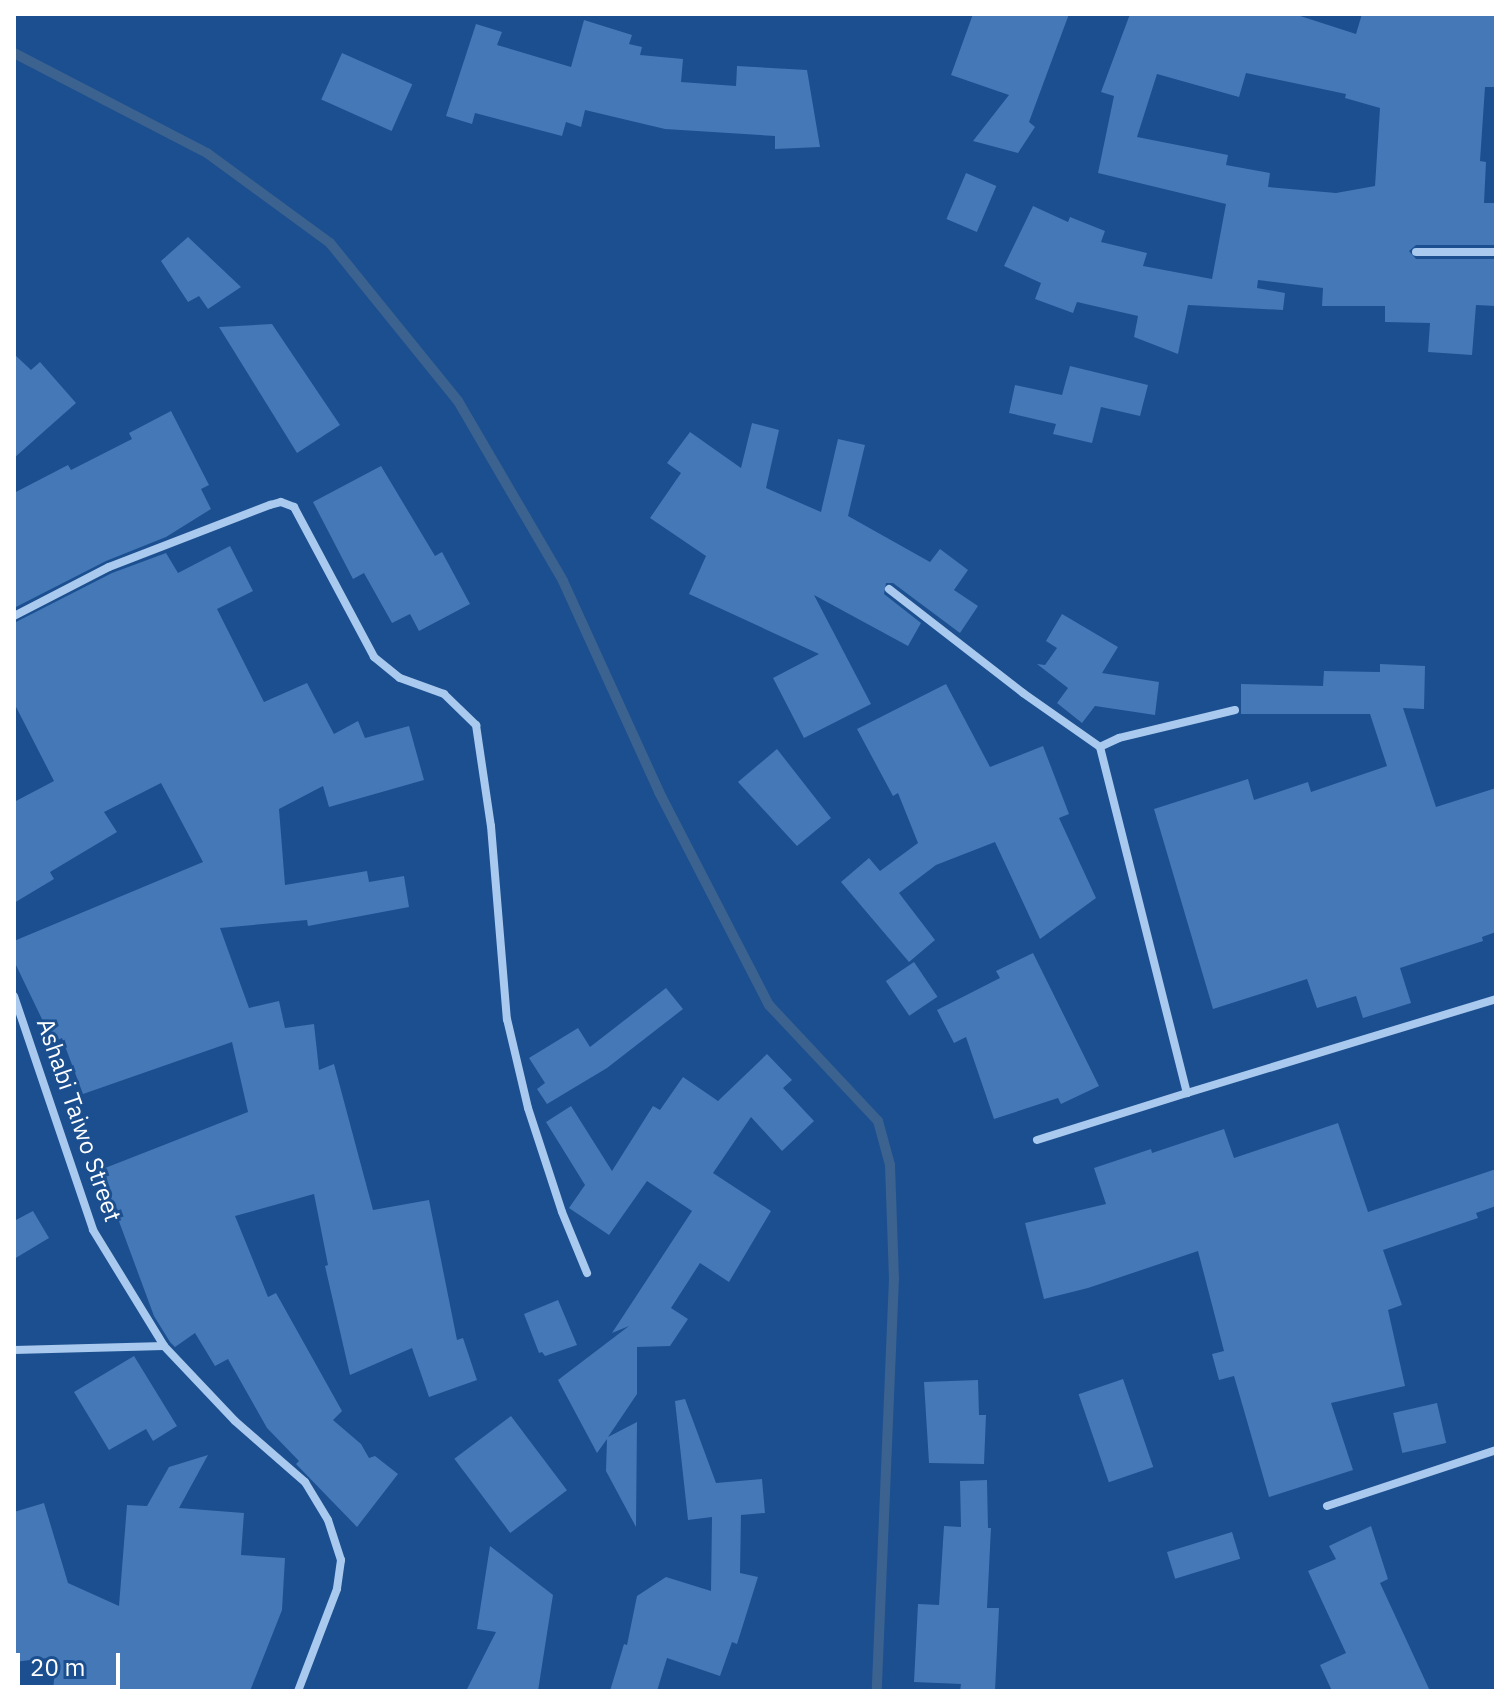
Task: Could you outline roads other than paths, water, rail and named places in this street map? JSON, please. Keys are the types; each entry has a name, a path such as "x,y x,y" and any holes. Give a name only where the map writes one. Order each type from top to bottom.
{"street":[{"path":"1416,252 1496,252"},
{"path":"14,616 109,567 270,505 281,502 294,507 374,657 400,678 444,694 476,725 491,826 507,1019 528,1108 562,1212 587,1273"},
{"path":"889,589 1023,693 1100,747 1187,1093"},
{"path":"1100,747 1119,738 1235,710"},
{"name":"Ashabi Taiwo Street","path":"14,996 93,1230 164,1346 235,1421 305,1482 328,1520 341,1560 337,1589 298,1691"},
{"path":"1037,1140 1496,999"},
{"path":"14,1350 164,1346"},
{"path":"1327,1506 1496,1450"}],"waterway":[{"path":"14,53 207,153 330,243 458,401 563,581 659,792 769,1005 878,1121 890,1165 894,1278 877,1691"}]}
